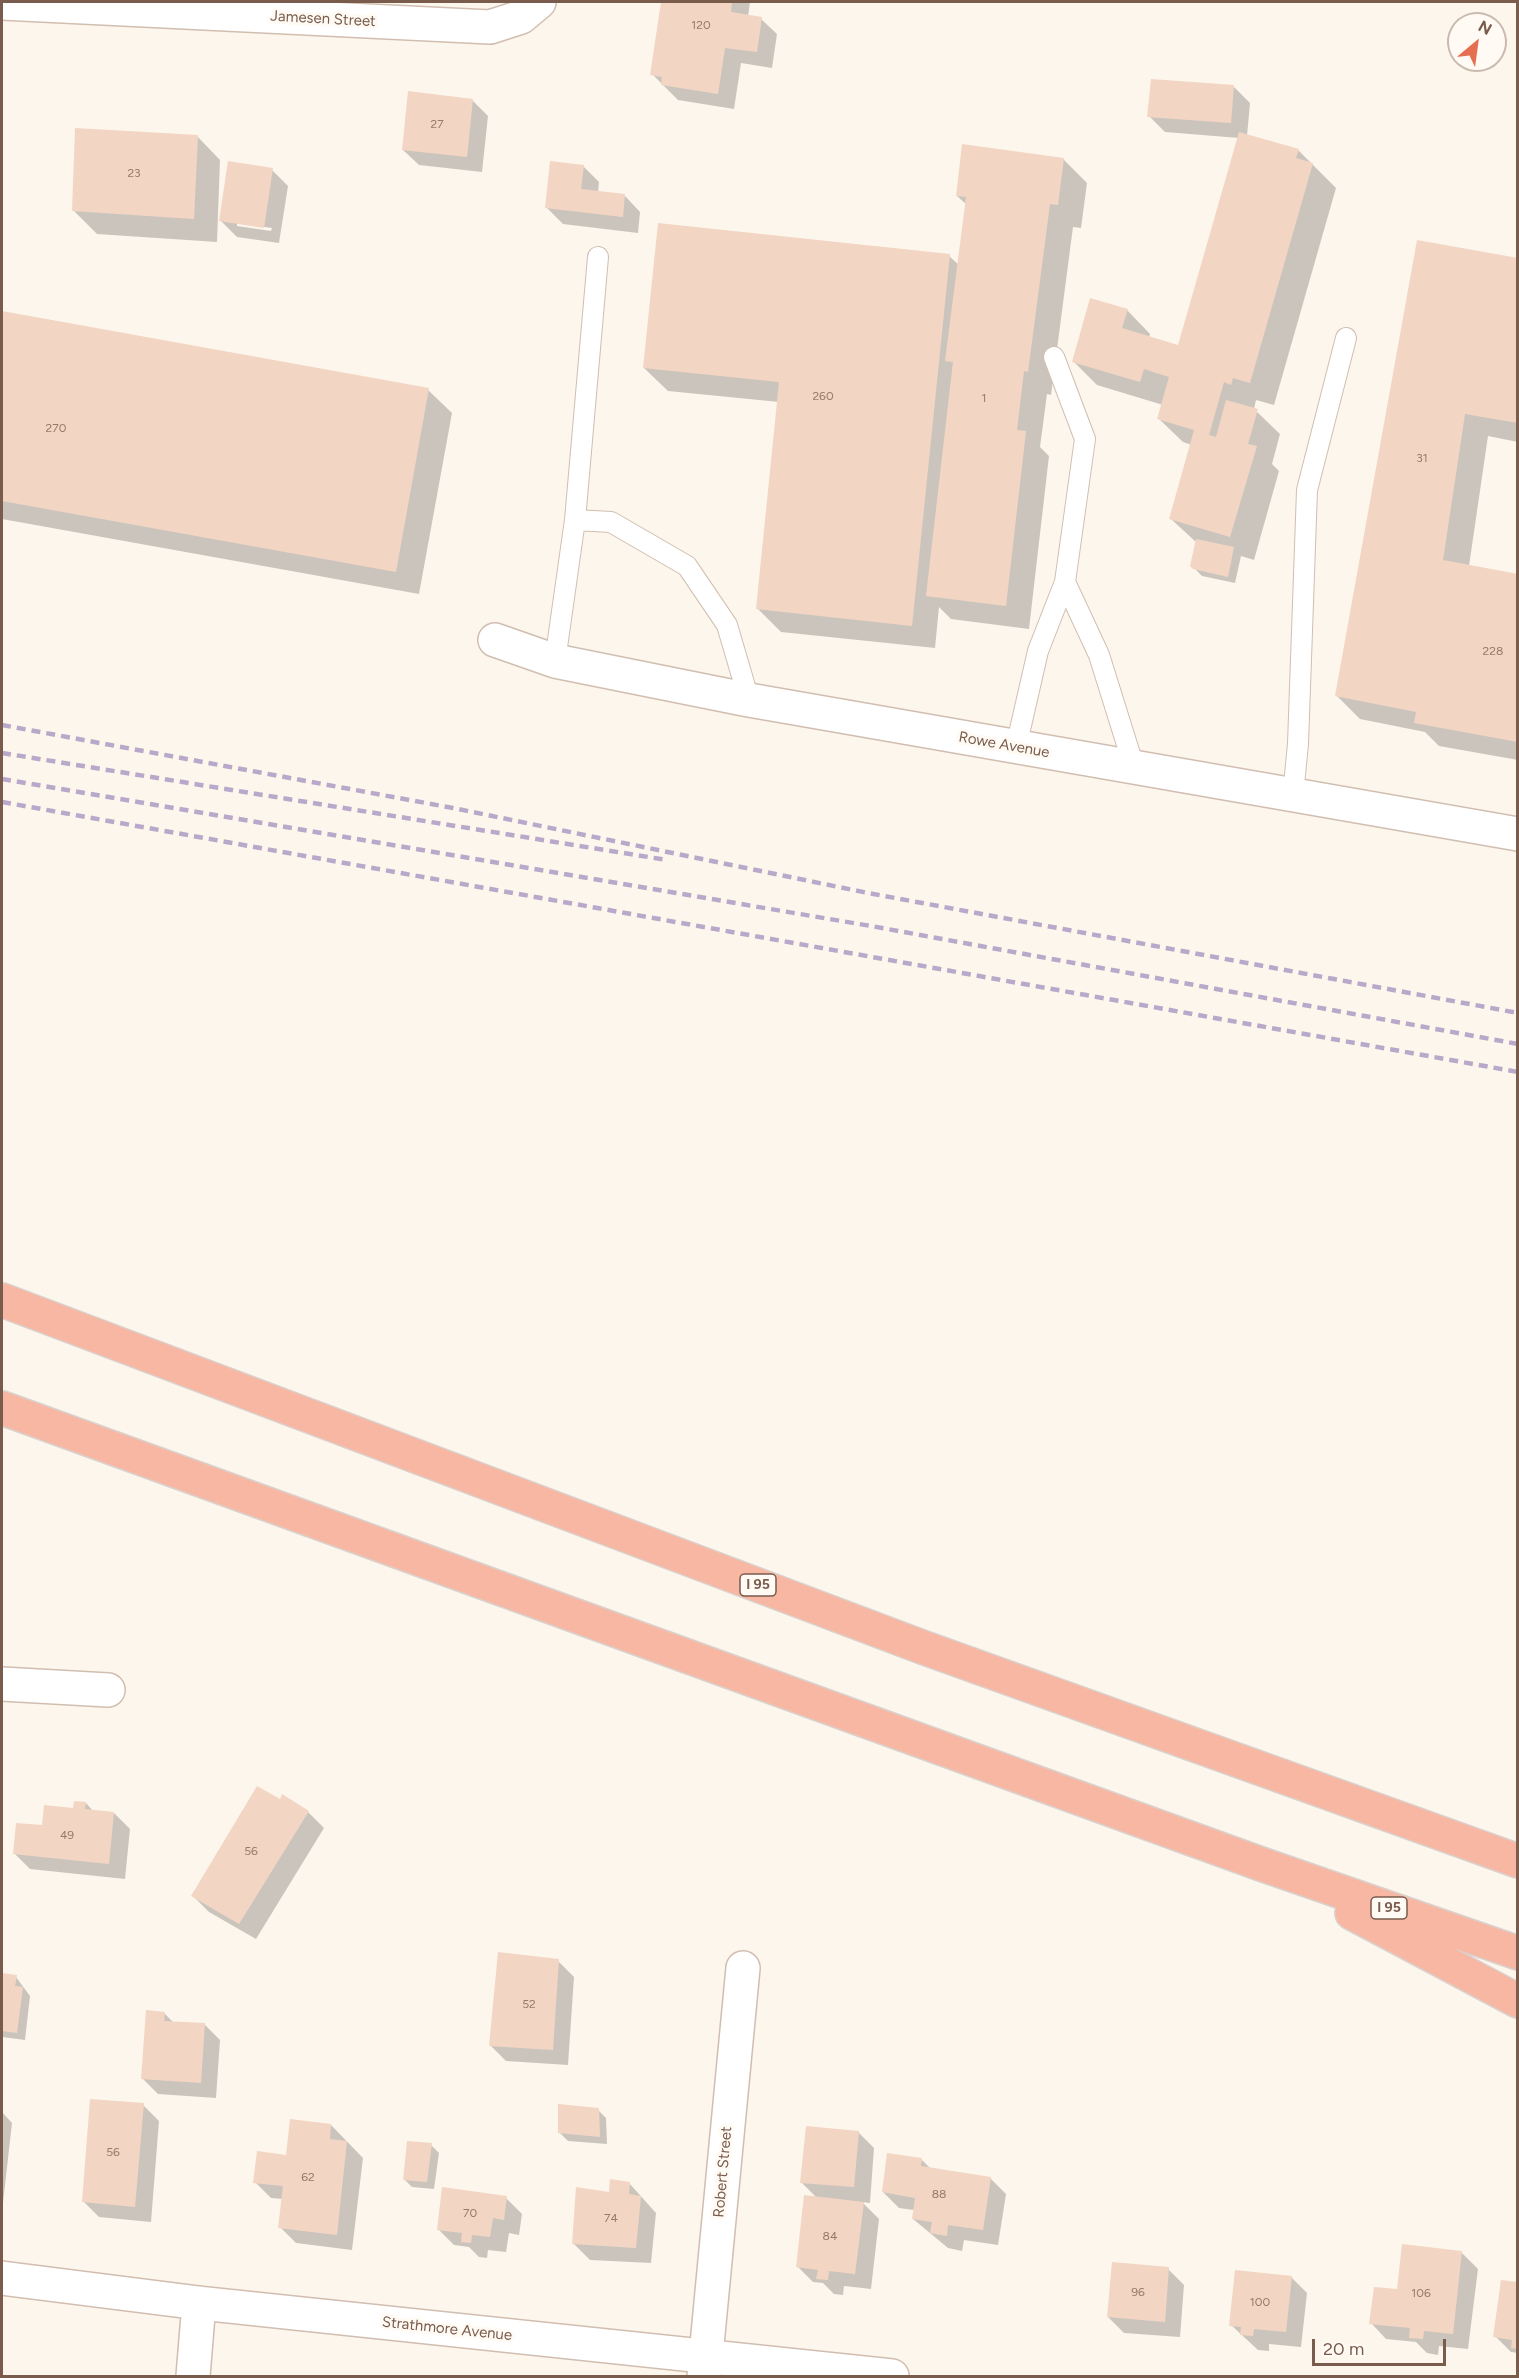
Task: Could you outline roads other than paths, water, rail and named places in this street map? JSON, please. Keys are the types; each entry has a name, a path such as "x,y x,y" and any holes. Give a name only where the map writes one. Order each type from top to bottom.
{"highway":[{"name":"I 95","path":"2,1300 922,1647 1518,1861"},
{"name":"I 95","path":"2,1408 1261,1864 1518,1953"},
{"path":"1261,1864 1518,2001"}],"street":[{"name":"Jamesen Street","path":"2,3 490,27 521,17 535,5"},
{"name":"Rowe Avenue","path":"495,640 555,661 749,700 1518,834"},
{"path":"2,1684 108,1690"},
{"name":"Robert Street","path":"705,2367 743,1968"},
{"name":"Strathmore Avenue","path":"2,2278 705,2367 892,2376"},
{"path":"193,2376 199,2303"}],"lane":[{"path":"555,661 574,520 598,257"},
{"path":"1293,795 1298,744 1307,490 1346,338"},
{"path":"1016,747 1038,651 1065,582 1084,439 1054,357"},
{"path":"574,520 611,522 687,566 727,625 749,700"},
{"path":"1065,582 1099,655 1134,766"}],"railway":[{"path":"2,725 453,808 868,893 1518,1013"},
{"path":"2,753 667,860"},
{"path":"2,779 871,926 1518,1044"},
{"path":"2,802 1518,1072"}]}
